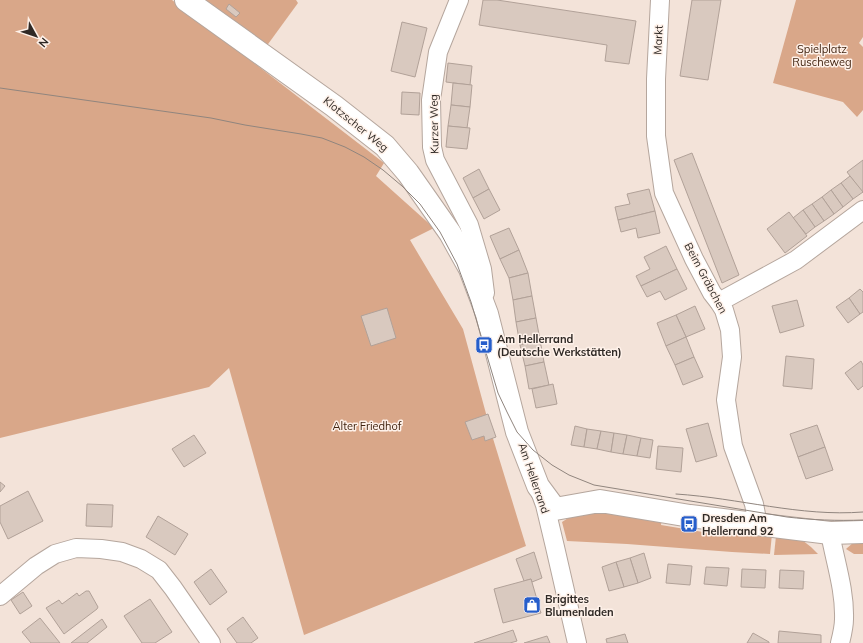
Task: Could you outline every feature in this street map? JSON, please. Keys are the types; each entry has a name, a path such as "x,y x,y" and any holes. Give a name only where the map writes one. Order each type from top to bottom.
{"street":[{"name":"Klotzscher Weg","path":"186,0 334,106 385,146 408,173 450,233 470,270 487,314"},
{"name":"Kurzer Weg","path":"458,0 438,52 431,100 432,147 435,160 469,225 482,269 487,314"},
{"name":"Markt","path":"656,79 660,0"},
{"name":"Beim Gräbchen","path":"656,79 656,136 664,193 694,259 712,294 724,310 730,330 732,357 726,400 733,446 754,504 758,525"},
{"path":"719,302 796,260 863,210"},
{"name":"Am Hellerrand","path":"487,314 517,432 545,505 577,643"},
{"path":"538,486 555,509 600,502 758,525 830,533 863,532"},
{"path":"830,533 842,595 844,620 840,643"},
{"path":"0,596 36,566 55,554 76,548 122,552 141,559 159,570 211,643"}],"green space":[{"name":"Alter Friedhof","path":"0,0 172,0 384,163 376,176 434,228 410,240 463,329 491,432 526,546 304,635 229,368 209,387 0,438"},
{"path":"194,0 296,0 298,3 263,51"},
{"name":"Spielplatz Ruscheweg","path":"796,0 863,0 863,37 859,43 863,47 863,110 857,117 843,102 773,83"},
{"path":"595,511 662,518 661,525 703,532 704,525 772,534 770,554 567,541 562,522 573,515"},
{"path":"776,536 802,540 818,554 774,555"},
{"path":"863,539 863,554 854,554 846,549 854,542"}],"building":[{"path":"483,0 497,0 636,21 629,64 605,61 607,45 479,25"},
{"path":"692,0 721,0 708,80 680,76"},
{"path":"229,4 240,13 236,17 226,9"},
{"path":"402,22 427,28 415,77 391,71"},
{"path":"448,63 472,66 470,85 446,82"},
{"path":"453,83 472,85 470,107 451,105"},
{"path":"402,92 420,93 419,115 401,114"},
{"path":"451,105 470,107 467,128 448,126"},
{"path":"448,126 470,128 467,149 446,147"},
{"path":"692,153 739,275 722,283 674,160"},
{"path":"863,160 863,193 847,172"},
{"path":"479,169 489,189 473,198 463,178"},
{"path":"850,176 863,192 853,199 841,183"},
{"path":"841,183 853,199 843,207 831,190"},
{"path":"489,189 500,210 484,219 473,198"},
{"path":"649,189 655,211 618,220 615,207 630,204 627,194"},
{"path":"831,190 843,207 834,214 822,197"},
{"path":"822,197 834,214 824,221 812,204"},
{"path":"812,204 824,221 815,227 803,210"},
{"path":"803,210 815,227 806,234 793,218"},
{"path":"655,211 660,233 638,238 636,228 621,232 618,220"},
{"path":"789,212 807,236 785,253 767,229"},
{"path":"509,228 519,250 500,259 490,236"},
{"path":"666,246 677,269 641,286 636,276 650,269 644,257"},
{"path":"519,250 528,273 509,278 500,259"},
{"path":"677,269 687,289 665,300 660,291 647,297 641,286"},
{"path":"528,273 532,296 513,300 509,278"},
{"path":"860,289 863,292 863,312 860,314 849,298"},
{"path":"532,296 536,318 516,322 513,300"},
{"path":"849,298 860,314 848,323 836,307"},
{"path":"797,300 804,326 780,333 772,306"},
{"path":"695,306 705,329 686,337 676,315"},
{"path":"387,308 396,338 371,346 361,316"},
{"path":"676,315 686,337 666,346 657,323"},
{"path":"536,318 540,340 520,345 516,322"},
{"path":"686,337 694,357 675,365 666,346"},
{"path":"540,340 544,362 525,366 520,345"},
{"path":"786,356 814,359 812,389 783,386"},
{"path":"694,357 703,377 683,385 675,365"},
{"path":"861,361 863,365 863,386 858,390 845,373"},
{"path":"544,362 549,385 529,389 525,366"},
{"path":"553,384 557,404 536,408 532,389"},
{"path":"488,414 496,437 485,441 484,436 472,440 465,422"},
{"path":"708,423 717,456 696,462 686,429"},
{"path":"817,425 825,447 798,457 790,434"},
{"path":"575,426 587,429 584,447 571,445"},
{"path":"587,429 601,431 597,449 584,447"},
{"path":"601,431 614,433 611,452 597,449"},
{"path":"614,433 627,435 623,454 611,452"},
{"path":"194,435 206,453 184,467 172,449"},
{"path":"627,435 641,438 637,456 623,454"},
{"path":"641,438 653,440 650,458 637,456"},
{"path":"658,446 683,448 681,472 656,469"},
{"path":"825,447 833,470 806,479 798,457"},
{"path":"0,482 5,486 0,492"},
{"path":"28,491 43,521 8,539 0,522 0,506"},
{"path":"87,504 113,505 112,527 86,526"},
{"path":"158,516 188,534 175,555 146,537"},
{"path":"534,552 542,578 532,582 531,579 524,581 516,559"},
{"path":"644,553 651,578 638,583 630,558"},
{"path":"630,558 638,583 624,587 616,562"},
{"path":"616,562 624,587 609,591 602,567"},
{"path":"668,564 692,566 690,585 666,583"},
{"path":"706,567 729,568 727,586 704,584"},
{"path":"211,569 227,592 210,605 194,582"},
{"path":"742,569 766,570 765,588 741,587"},
{"path":"780,570 804,571 803,589 779,588"},
{"path":"531,579 541,613 503,623 494,589"},
{"path":"86,591 89,591 98,607 97,609 64,634 46,608 59,600 62,604 77,593 79,596"},
{"path":"23,592 32,606 20,614 11,600"},
{"path":"150,599 172,632 155,643 142,643 124,616"},
{"path":"243,617 258,638 251,643 237,643 227,629"},
{"path":"40,618 60,643 31,643 22,632"},
{"path":"102,619 107,627 87,643 71,643"},
{"path":"513,630 517,641 510,643 474,643"},
{"path":"779,631 821,635 821,643 778,643"},
{"path":"753,633 769,642 769,643 747,643"},
{"path":"625,634 628,643 607,643 606,639"},
{"path":"547,636 550,643 524,643"}],"tram line":[{"path":"0,88 211,118 322,138 345,147 364,157 402,186 420,204 440,232 457,264 471,302 498,393 507,412 517,432 533,450 552,465 569,475 594,485 787,517 825,520 863,520"},
{"path":"676,494 700,496 793,510 839,513 863,512"}],"place":[{"name":"Am Hellerrand (Deutsche Werkstätten)","path":"484,345"},
{"name":"Dresden Am Hellerrand 92","path":"689,524"},
{"name":"Brigittes Blumenladen","path":"532,605"}]}
